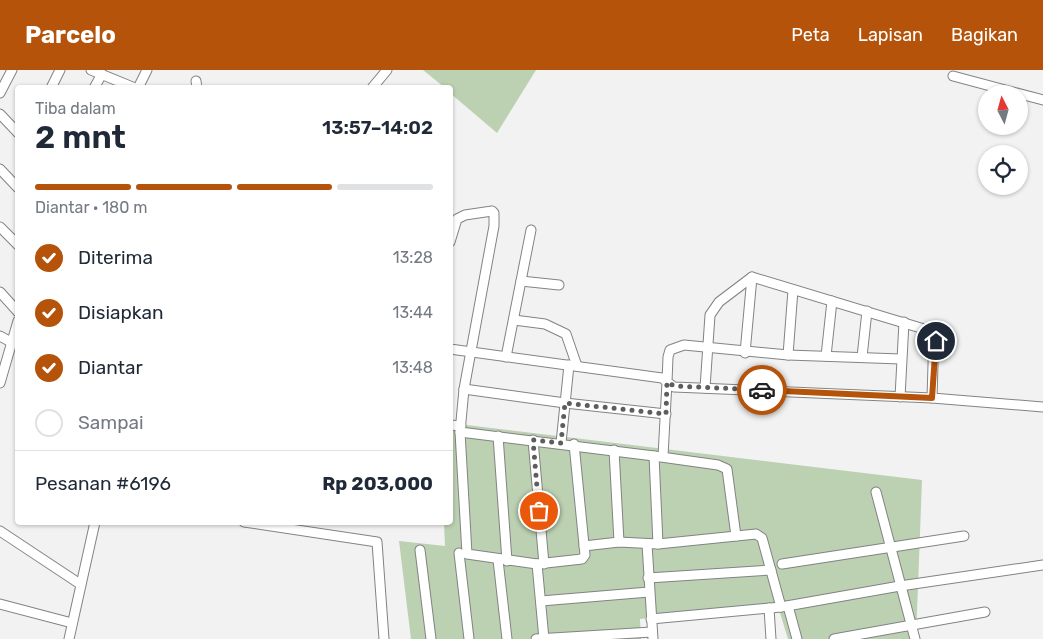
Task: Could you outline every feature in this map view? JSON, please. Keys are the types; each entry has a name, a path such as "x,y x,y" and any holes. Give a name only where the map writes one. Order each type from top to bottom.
{"street":[{"path":"0,93 12,70"},
{"path":"52,85 60,70"},
{"path":"91,70 129,85"},
{"path":"138,85 147,70"},
{"path":"374,85 387,70"},
{"path":"96,85 102,74"},
{"path":"953,76 1043,100"},
{"path":"0,114 15,129"},
{"path":"0,169 15,185"},
{"path":"453,232 457,219 465,215 494,213 494,226 464,389 460,429 467,554 502,561 541,564 582,559 585,555 574,444"},
{"path":"0,227 15,242"},
{"path":"506,357 531,230"},
{"path":"752,277 934,332 932,398"},
{"path":"705,388 710,315 719,302 752,277"},
{"path":"745,352 752,277"},
{"path":"521,281 559,285"},
{"path":"788,355 793,290"},
{"path":"0,292 15,309"},
{"path":"826,356 832,301"},
{"path":"862,357 867,311"},
{"path":"514,320 545,324 566,334 573,366 565,403 561,443"},
{"path":"900,397 904,322"},
{"path":"0,383 15,329"},
{"path":"0,336 11,342"},
{"path":"658,544 659,456 666,414 668,357 670,350 684,345 708,349 788,355 901,359"},
{"path":"453,349 662,378 674,386 932,398 1043,407"},
{"path":"464,389 666,414"},
{"path":"453,426 498,436 574,444 718,465 727,469 736,536"},
{"path":"498,436 502,561 507,639"},
{"path":"533,440 541,564 542,639 653,635 647,544"},
{"path":"614,450 619,542"},
{"path":"876,492 915,639"},
{"path":"69,639 94,525"},
{"path":"264,525 377,542 384,639"},
{"path":"0,531 80,584"},
{"path":"584,546 619,542 658,544 756,534 762,538 771,570 797,639"},
{"path":"782,564 964,536"},
{"path":"420,550 431,639"},
{"path":"459,553 469,639"},
{"path":"652,619 785,606 900,586 1043,565"},
{"path":"648,578 771,570"},
{"path":"541,601 649,592"},
{"path":"0,604 72,623"},
{"path":"768,608 771,639"},
{"path":"834,639 985,612"}],"green space":[{"path":"423,70 536,70 497,133 453,96 453,85 442,85"},
{"path":"453,423 922,480 916,639 788,639 777,603 640,619 641,639 411,639 399,541 445,546 444,525 453,525"}],"way so far":[{"path":"539,511 533,440 561,443 565,403 666,414 667,382 674,386 762,390"}],"route":[{"path":"762,390 932,398 936,341"}]}
